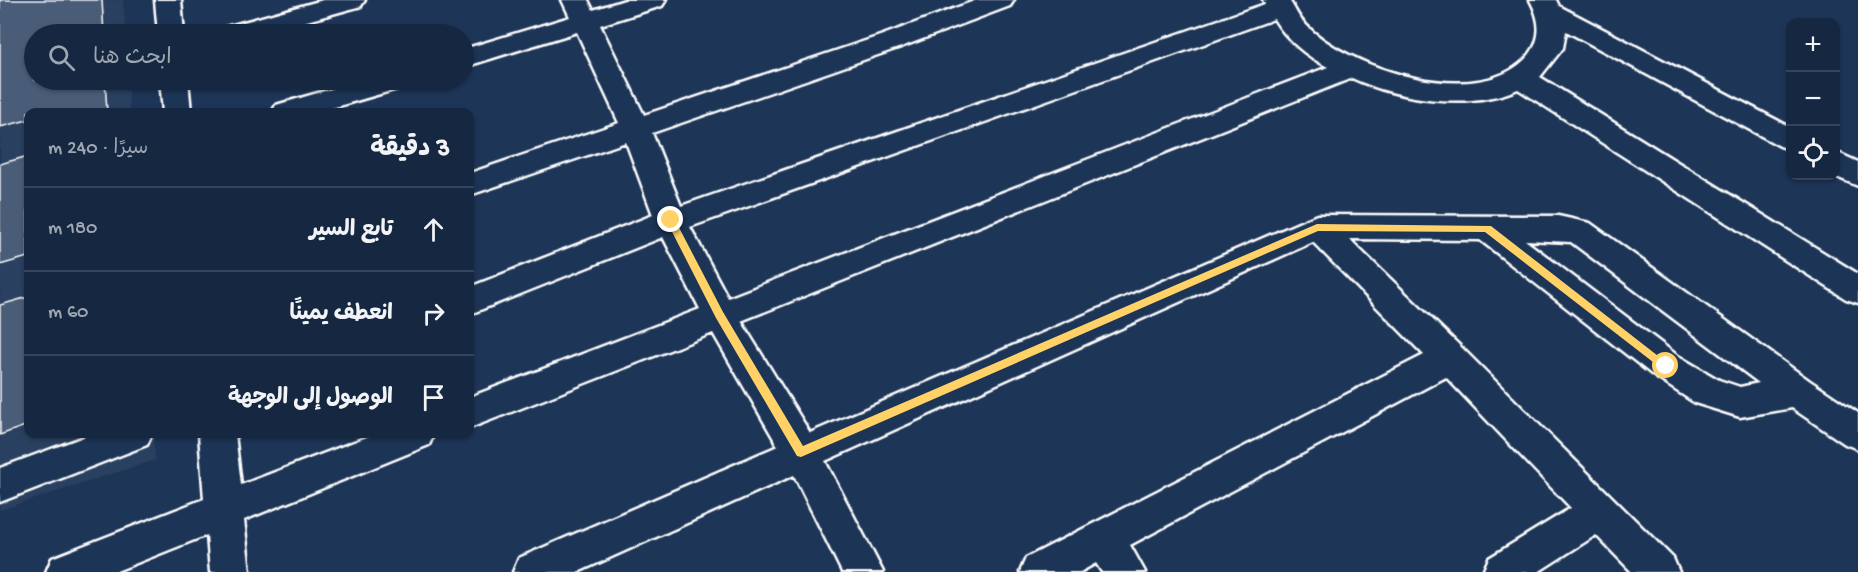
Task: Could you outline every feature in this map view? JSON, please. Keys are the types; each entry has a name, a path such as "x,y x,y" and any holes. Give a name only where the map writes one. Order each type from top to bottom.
{"street":[{"path":"168,0 170,24"},
{"path":"267,24 352,0"},
{"path":"474,54 580,11 652,0"},
{"path":"474,183 892,41 1001,0"},
{"path":"474,299 671,220 1277,4 1305,41 1349,69 1384,82 1422,90 1459,92 1482,89 1521,78 1544,60 1554,37 1547,6"},
{"path":"1547,6 1786,137"},
{"path":"580,11 636,128 671,220 720,315 801,453 863,572"},
{"path":"474,411 1349,69"},
{"path":"1521,78 1858,290"},
{"path":"175,90 177,108"},
{"path":"299,108 360,90"},
{"path":"1317,227 1450,358 1659,572"},
{"path":"533,572 1317,227 1558,228 1587,235 1797,392 1858,433"},
{"path":"1487,228 1666,366 1708,392 1740,402 1797,392"},
{"path":"1040,572 1450,358"},
{"path":"0,485 124,438"},
{"path":"217,438 222,509 230,572"},
{"path":"66,572 406,438"},
{"path":"1503,572 1599,511"},
{"path":"1103,539 1125,572"}],"shaded area":[{"path":"0,0 123,0 125,24 24,24 24,90 128,90 129,108 24,108 24,438 153,438 155,460 0,510"}],"building":[{"path":"0,0 102,0 103,24 24,24 24,90 106,90 107,108 24,108 24,121 0,127"},
{"path":"24,157 24,258 0,265 0,164"},
{"path":"24,298 24,426 0,435 0,305"}],"route":[{"path":"671,220 720,315 801,453 1317,227 1487,228 1666,366"}]}
